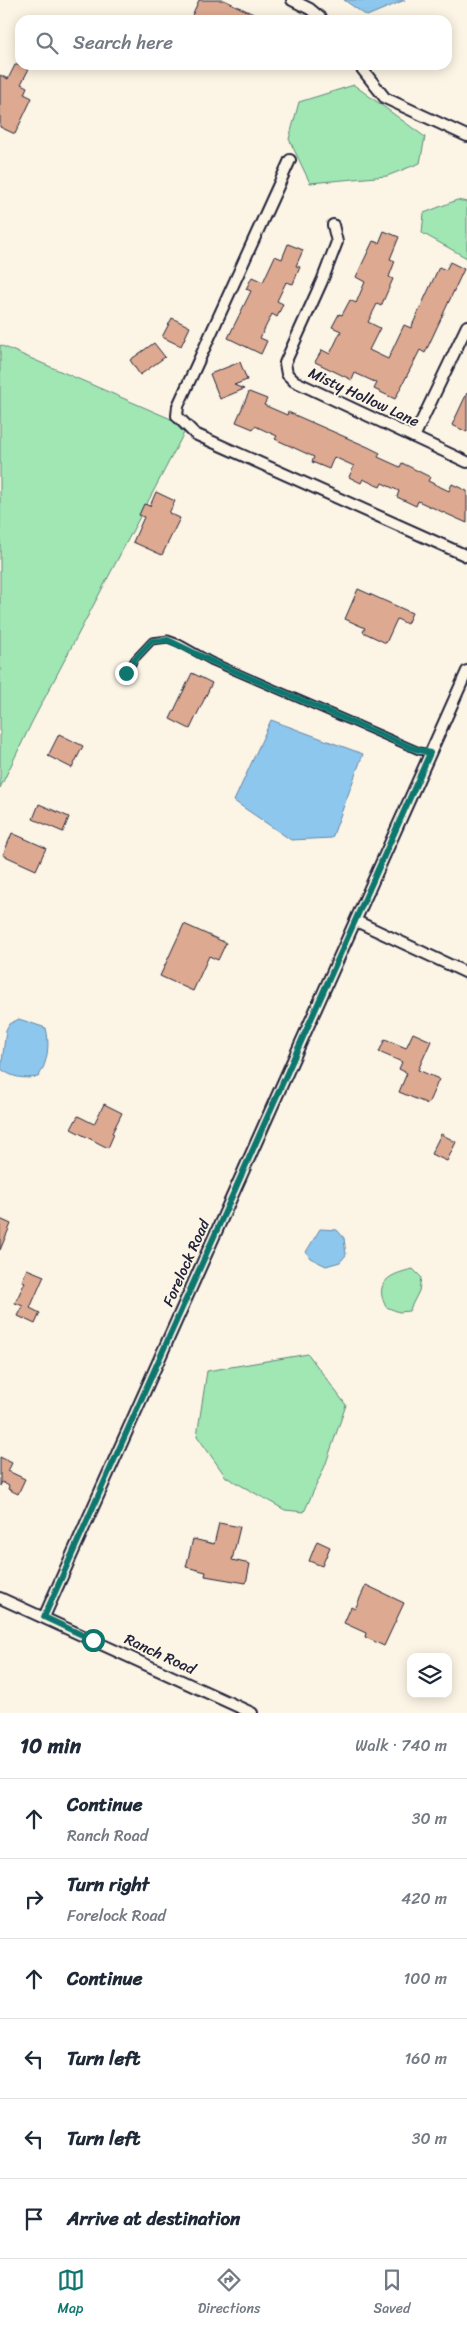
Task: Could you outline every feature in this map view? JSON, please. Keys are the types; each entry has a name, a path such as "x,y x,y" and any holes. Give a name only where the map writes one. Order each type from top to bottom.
{"street":[{"path":"292,0 310,9 317,15"},
{"path":"363,70 385,98 467,136"},
{"path":"290,160 178,406 177,416 195,434 467,556"},
{"name":"Misty Hollow Lane","path":"334,225 336,242 322,281 285,363 287,374 294,381 467,462"},
{"path":"414,437 467,326"},
{"name":"Forelock Road","path":"44,1617 467,671"},
{"path":"356,922 467,973"},
{"name":"Ranch Road","path":"0,1598 252,1713"}],"lane":[{"path":"126,673 135,659 152,641 168,640 211,661 412,748 430,753"}],"green space":[{"path":"354,85 425,137 420,163 387,176 310,183 289,139 299,102"},
{"path":"457,200 467,202 467,258 422,233 424,213"},
{"path":"0,345 171,419 184,433 32,722 0,788"},
{"path":"413,1269 421,1277 419,1291 409,1311 399,1312 386,1307 382,1298 382,1291 386,1280"},
{"path":"308,1354 346,1405 325,1466 304,1512 285,1510 226,1477 197,1436 207,1371"}],"water":[{"path":"344,0 405,0 369,15 366,15"},
{"path":"271,720 363,754 332,838 291,840 234,801"},
{"path":"19,1019 46,1028 48,1040 47,1053 44,1066 38,1077 18,1077 1,1069 6,1030 9,1024"},
{"path":"320,1229 337,1230 344,1238 346,1255 340,1262 326,1266 310,1258 306,1252"}],"building":[{"path":"199,0 224,0 256,15 192,15"},
{"path":"15,65 15,70 28,70 21,84 27,87 24,94 32,98 15,134 0,127 0,75 8,79"},
{"path":"384,231 399,237 390,259 395,261 389,277 393,279 381,306 377,304 368,322 380,328 369,350 388,359 404,325 411,328 439,267 446,270 450,262 464,269 425,353 420,350 395,399 374,389 377,383 355,373 352,380 315,362 322,350 330,354 341,331 332,327 339,314 342,315 350,300 356,303 365,282 356,277 373,241 379,243"},
{"path":"288,244 303,250 296,266 300,267 293,284 286,282 277,301 283,304 277,317 272,314 260,338 267,341 261,354 228,338 251,291 246,289 252,277 263,282 275,256 282,259"},
{"path":"172,318 190,327 181,346 162,337"},
{"path":"154,343 165,357 140,375 130,360"},
{"path":"240,362 247,380 234,385 244,389 220,399 210,374"},
{"path":"249,392 267,399 264,405 287,415 288,412 368,447 380,453 378,457 400,467 402,463 430,477 428,481 449,491 452,484 467,491 467,523 418,501 416,506 397,497 399,491 382,483 380,487 363,479 361,483 349,477 354,466 334,457 329,469 312,462 314,457 275,439 277,436 255,426 253,429 236,422"},
{"path":"467,393 467,432 452,425"},
{"path":"156,492 175,501 169,513 180,518 162,555 133,542 144,517 139,515 144,504 150,506"},
{"path":"358,589 412,613 407,624 397,619 386,643 363,632 365,628 345,619"},
{"path":"192,673 212,683 190,729 170,719"},
{"path":"59,734 83,746 72,768 48,756"},
{"path":"39,804 69,817 63,832 33,819"},
{"path":"12,833 46,848 36,870 3,855"},
{"path":"184,924 226,943 218,960 209,956 193,991 160,976"},
{"path":"413,1033 431,1041 418,1070 439,1079 428,1104 399,1092 407,1073 399,1069 402,1062 379,1052 385,1039 406,1048"},
{"path":"104,1104 122,1113 112,1133 114,1134 108,1148 71,1129 78,1116 94,1124"},
{"path":"441,1134 456,1142 447,1161 431,1154"},
{"path":"0,1219 11,1224 0,1250"},
{"path":"27,1269 44,1276 30,1308 40,1313 35,1324 18,1316 23,1306 15,1303 25,1282 22,1281"},
{"path":"0,1457 12,1463 8,1471 25,1479 18,1494 8,1489 9,1486 2,1482 0,1486"},
{"path":"219,1523 240,1527 232,1560 250,1564 246,1583 205,1576 206,1572 186,1567 193,1539 214,1544"},
{"path":"317,1541 330,1547 322,1566 309,1561"},
{"path":"366,1585 404,1603 384,1646 365,1637 366,1633 344,1623 351,1607 355,1609"}],"route":[{"path":"93,1640 44,1617 430,753 412,748 211,661 179,643 168,640 152,641 135,659 126,673"}]}
